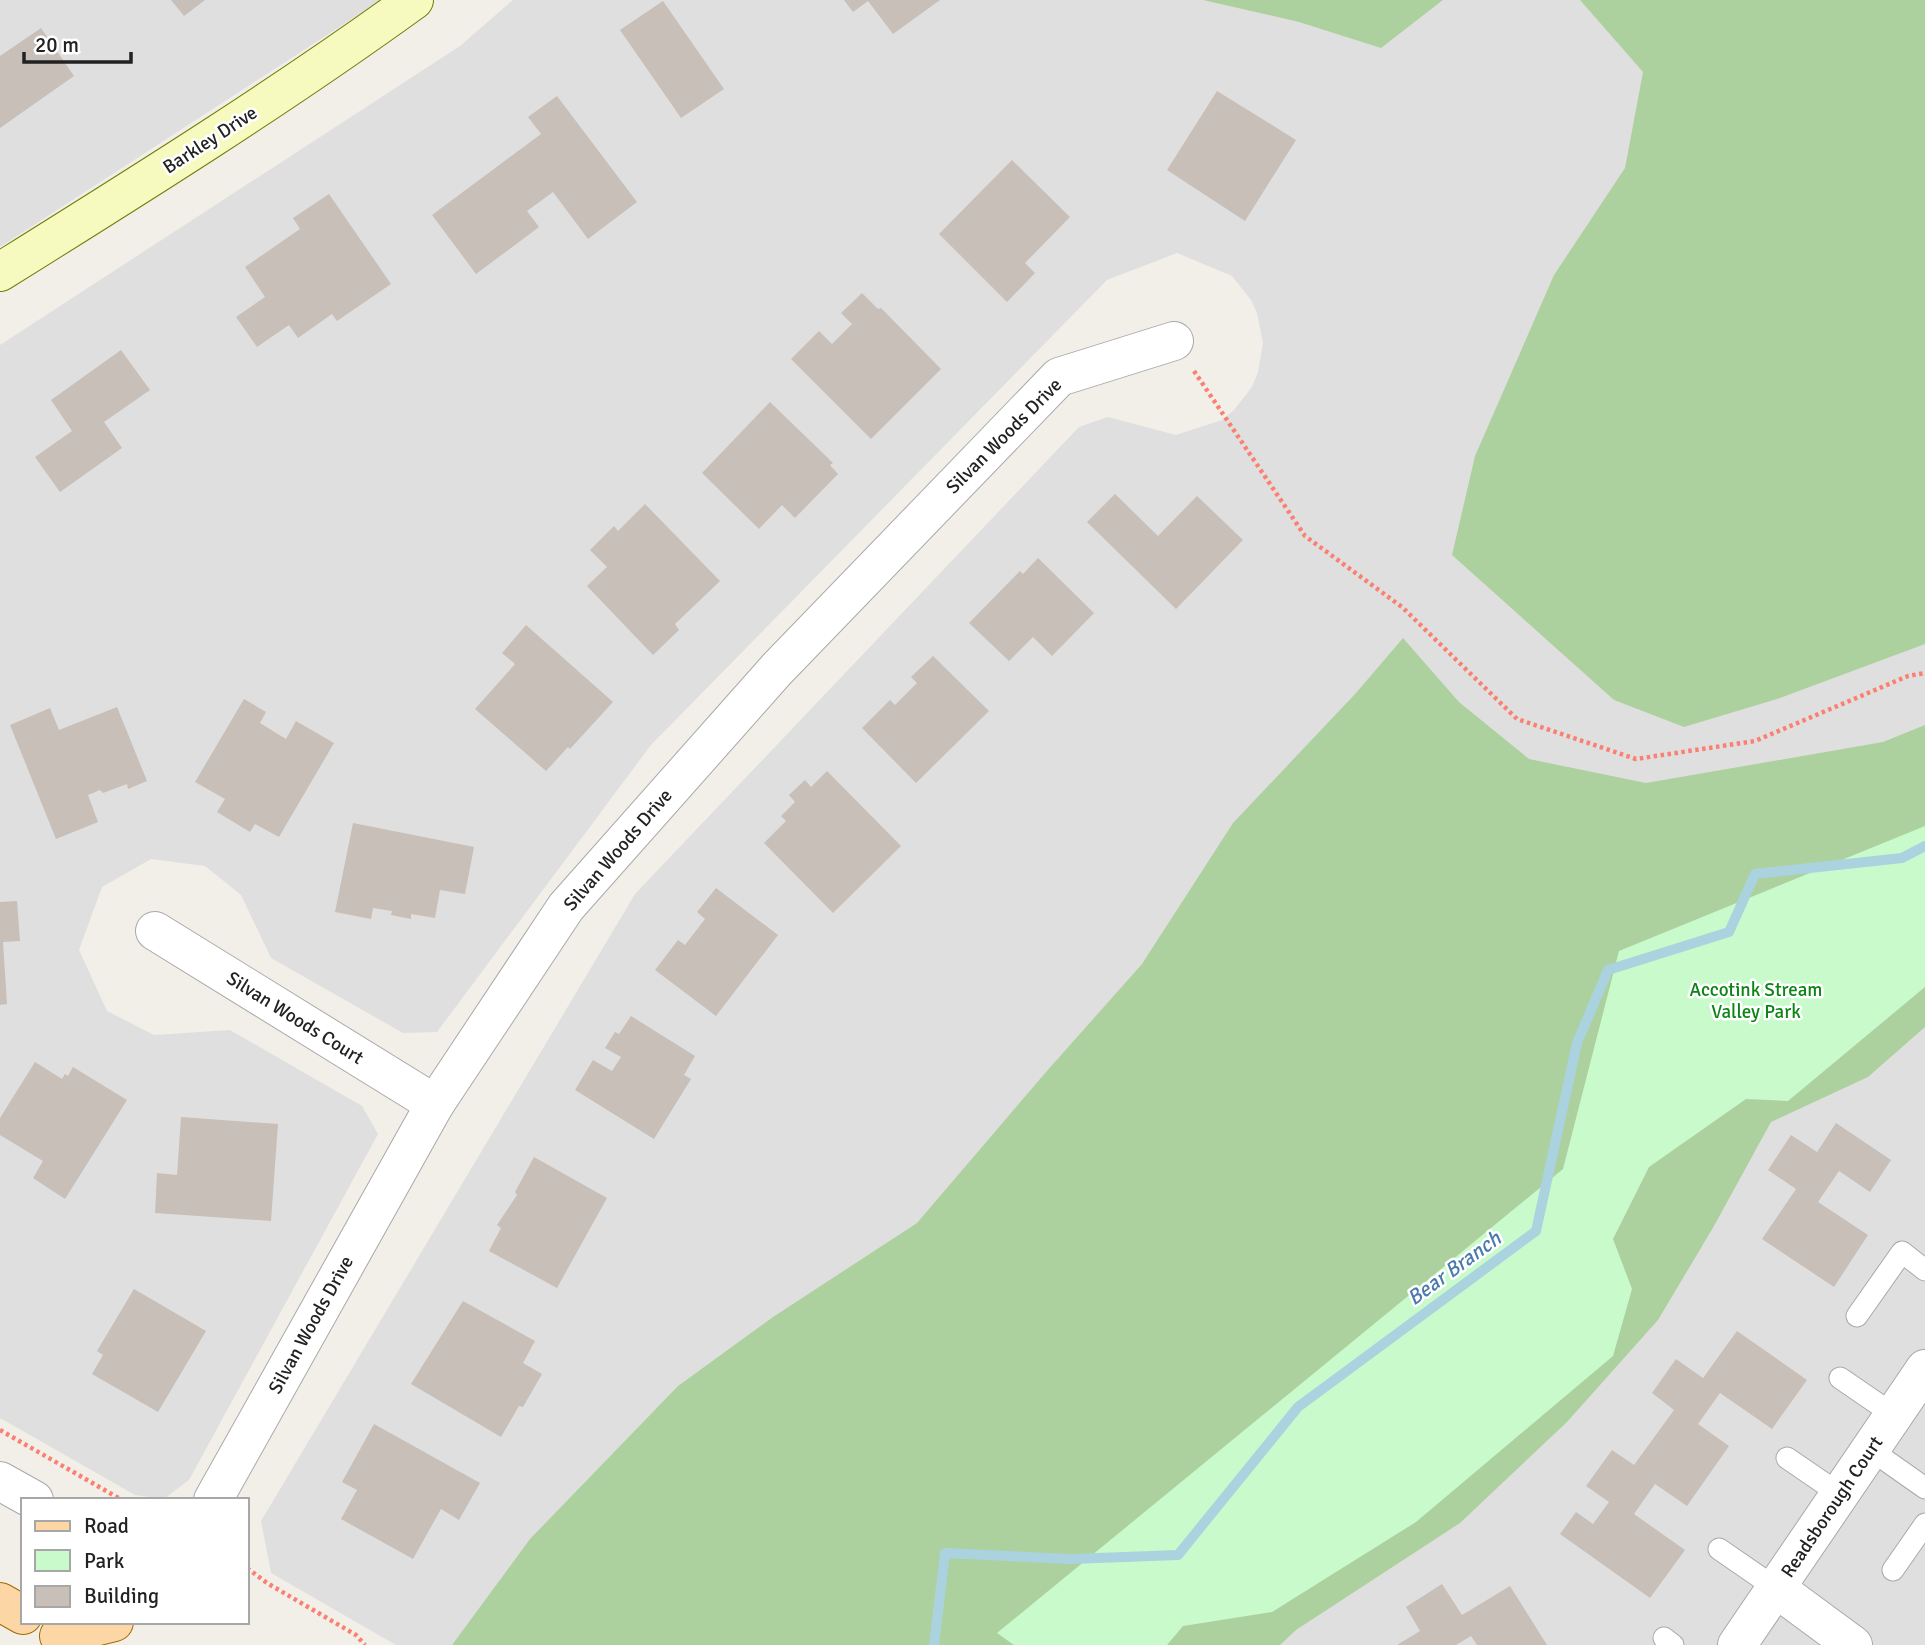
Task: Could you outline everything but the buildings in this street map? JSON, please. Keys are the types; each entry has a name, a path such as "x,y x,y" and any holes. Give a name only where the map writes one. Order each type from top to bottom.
{"main road":[{"path":"0,1602 21,1614"},
{"path":"56,1634 104,1624"}],"street":[{"name":"Barkley Drive","path":"0,272 233,126 414,0"},
{"name":"Silvan Woods Drive","path":"214,1498 435,1104 566,908 777,669 1059,377 1174,341"},
{"name":"Silvan Woods Court","path":"155,931 435,1104"},
{"name":"Readsborough Court","path":"1737,1645 1925,1369"},
{"path":"0,1481 30,1498"},
{"path":"1777,1589 1853,1645"}],"lane":[{"path":"1857,1316 1902,1252 1925,1269"},
{"path":"1840,1378 1894,1415"},
{"path":"1871,1450 1925,1488"},
{"path":"1787,1458 1841,1495"},
{"path":"1893,1570 1925,1524"},
{"path":"1719,1549 1777,1589"}],"path":[{"path":"1174,341 1305,536 1402,607 1517,719 1636,759 1755,741 1908,676 1925,673"},
{"path":"0,1430 119,1498"},
{"path":"248,1569 267,1583 356,1635 365,1645"}],"shaded area":[{"path":"0,0 381,0 0,247"},
{"path":"513,0 1925,0 1925,829 1012,1645 396,1645 271,1573 261,1521 635,894 1079,427 1108,417 1176,435 1222,420 1234,410 1252,387 1258,372 1263,343 1257,313 1251,300 1232,276 1177,253 1107,280 651,745 437,1032 403,1033 271,958 241,895 205,866 151,859 102,887 79,950 107,1011 154,1035 230,1030 362,1106 378,1134 189,1480 165,1498 135,1495 0,1418 0,345 460,46"},
{"path":"1925,990 1925,1645 1172,1645 1612,1244"}],"green space":[{"path":"1203,0 1443,0 1381,48 1299,22"},
{"path":"1580,0 1925,0 1925,644 1777,699 1684,727 1614,700 1452,555 1475,456 1554,275 1625,168 1643,72"},
{"path":"1403,638 1459,702 1529,759 1646,783 1883,742 1925,725 1925,1027 1868,1077 1771,1122 1658,1320 1567,1422 1460,1523 1296,1630 1280,1645 452,1645 530,1539 678,1386 773,1317 917,1223 1142,964 1233,823 1356,693"},
{"name":"Accotink Stream Valley Park","path":"1925,826 1925,987 1788,1101 1746,1099 1649,1167 1613,1239 1632,1289 1613,1356 1416,1522 1272,1612 1183,1626 1167,1645 1014,1645 997,1633 1563,1169 1619,951"}],"waterway":[{"name":"Bear Branch","path":"934,1645 945,1553 1071,1559 1178,1555 1298,1407 1536,1231 1577,1043 1608,970 1729,932 1755,874 1902,858 1925,846"}]}
